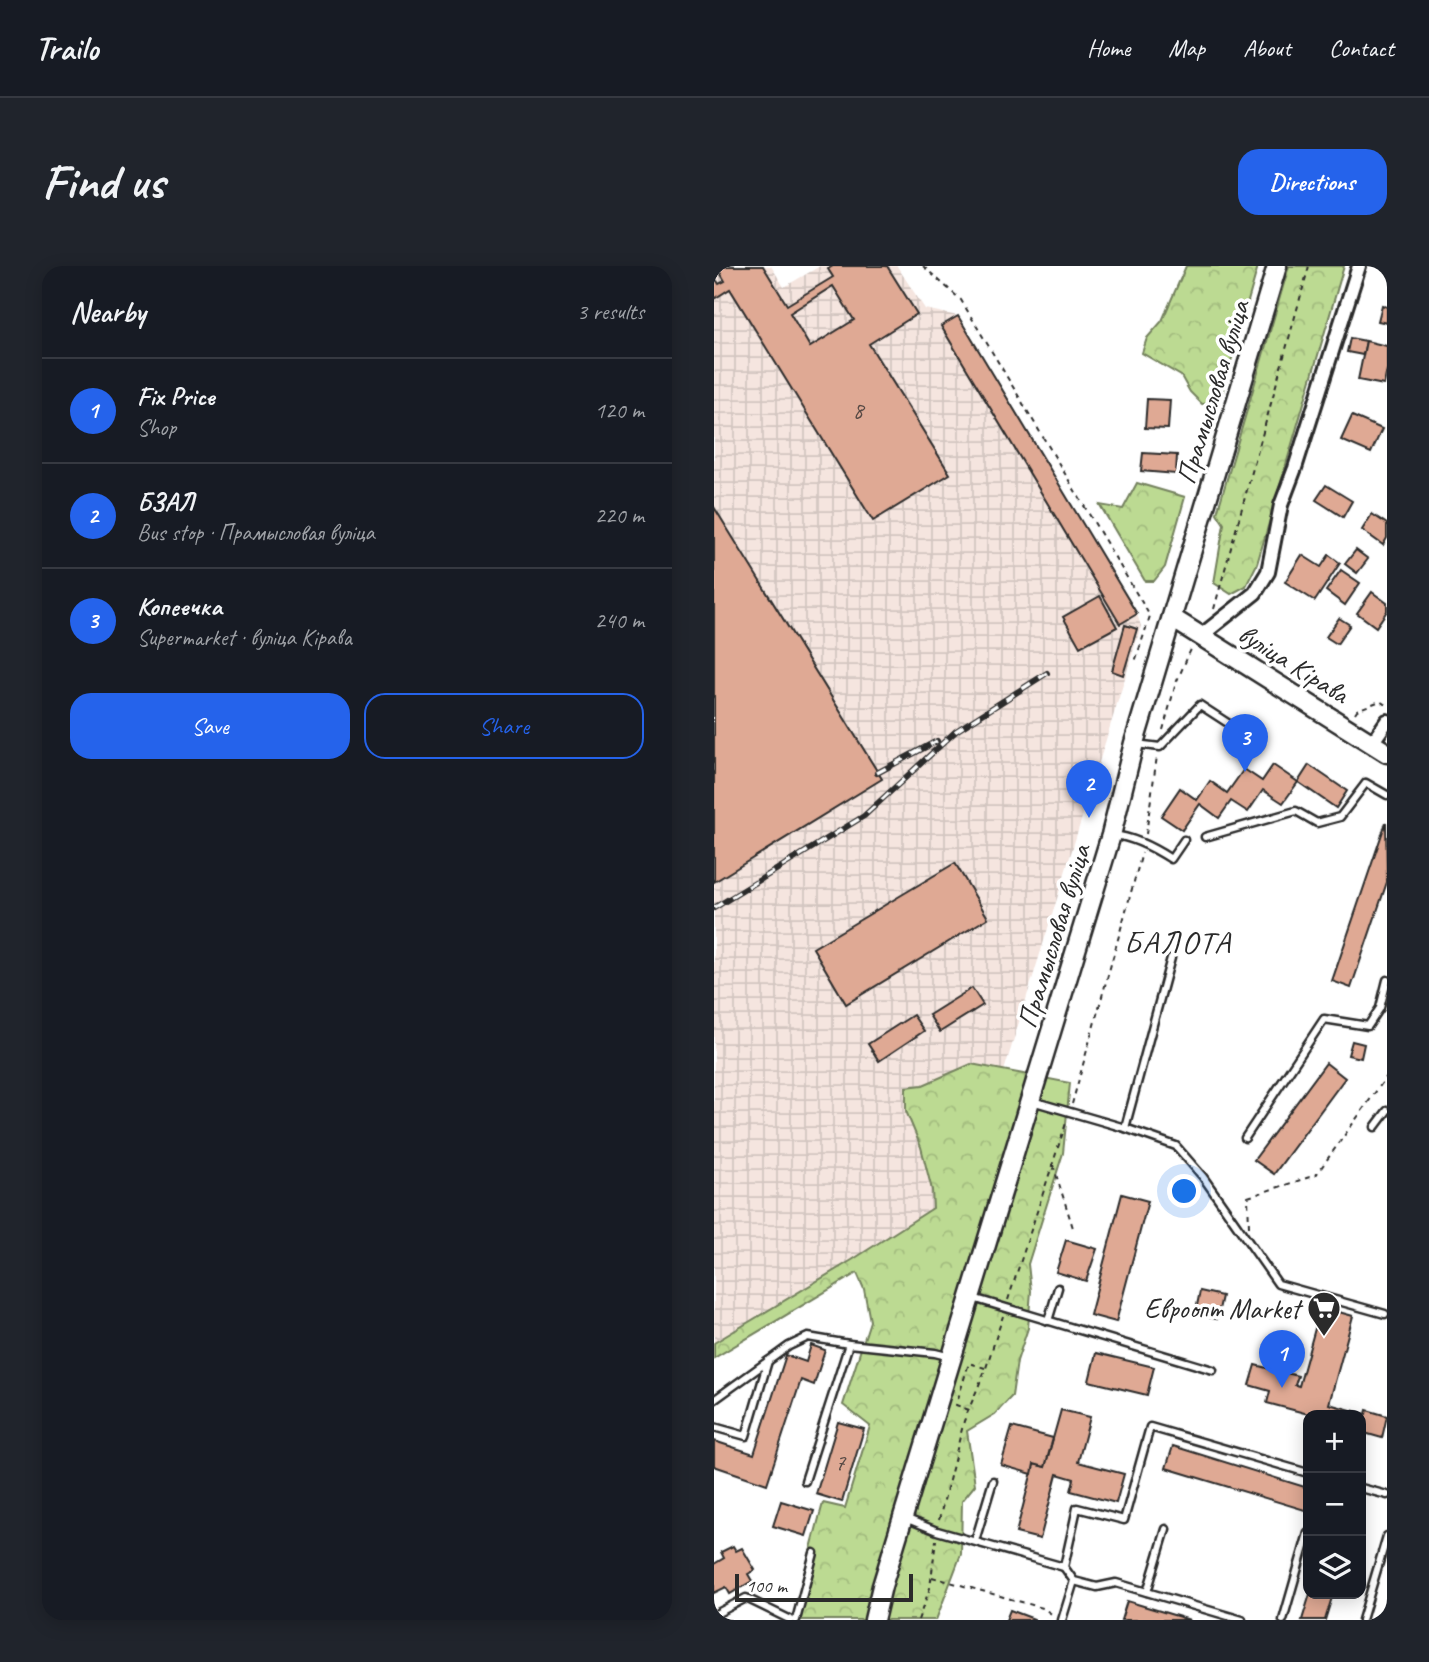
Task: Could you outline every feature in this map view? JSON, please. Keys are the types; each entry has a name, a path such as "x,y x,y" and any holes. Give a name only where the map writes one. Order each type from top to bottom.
{"main road":[{"name":"Прамысловая вуліца","path":"874,1620 1111,835 1134,743 1278,266"},
{"name":"вуліца Кірава","path":"1172,618 1379,748"}],"street":[{"path":"1200,634 1255,593 1268,572 1281,505 1359,266"},
{"path":"1379,748 1387,721"}],"lane":[{"path":"1134,743 1158,747 1200,705 1259,744"},
{"path":"1205,837 1296,811 1317,822 1340,817 1366,783 1387,795"},
{"path":"1111,835 1122,836 1171,859 1184,840"},
{"path":"1125,1128 1171,958"},
{"path":"1245,1138 1324,1019 1368,1026 1380,1008 1387,980"},
{"path":"1030,1101 1125,1128 1176,1146 1203,1177 1248,1245 1278,1284 1385,1314"},
{"path":"1375,1127 1387,1111"},
{"path":"1048,1321 1058,1289"},
{"path":"971,1298 1213,1370"},
{"path":"714,1400 789,1346 808,1337 935,1353 953,1358"},
{"path":"805,1481 849,1344"},
{"path":"714,1427 746,1436 768,1361"},
{"path":"1064,1567 1076,1508 1124,1520 1150,1427 1303,1472"},
{"path":"975,1541 993,1481"},
{"path":"1366,1489 1387,1495"},
{"path":"904,1518 937,1531 1064,1567 1074,1581 1097,1587 1116,1583 1242,1620"},
{"path":"1147,1592 1166,1529"},
{"path":"1283,1620 1307,1536"},
{"path":"1362,1620 1387,1536"},
{"path":"796,1620 814,1553"},
{"path":"1061,1620 1074,1581"},
{"path":"714,1615 746,1598 791,1620"}],"path":[{"path":"923,266 961,300 1150,616 1135,662"},
{"path":"918,1620 930,1588 937,1531 969,1410 986,1368 1069,1113 1144,845 1158,747 1176,684 1215,608 1309,266"},
{"path":"1357,710 1380,701 1387,706"},
{"path":"1248,1245 1248,1197 1316,1175 1387,1076"},
{"path":"1052,1164 1074,1231"},
{"path":"969,1410 956,1405 969,1363 986,1368"},
{"path":"931,1577 1043,1608 1061,1620"}],"shaded area":[{"path":"714,266 771,266 784,287 820,266 897,266 925,309 958,316 1137,614 1141,626 967,1191 714,1343"}],"green space":[{"path":"1186,266 1258,266 1222,393 1216,403 1202,404 1190,392 1181,376 1142,353 1147,338 1162,321"},
{"path":"1289,266 1344,266 1257,564 1246,586 1231,594 1214,583 1224,524 1217,513"},
{"path":"1137,483 1185,497 1165,567 1154,581 1145,581 1100,505 1123,509"},
{"path":"971,1064 1070,1083 1063,1153 1028,1264 1031,1291 1028,1328 1017,1361 1012,1396 995,1414 967,1431 975,1485 962,1501 961,1554 936,1620 792,1620 823,1503 845,1508 870,1426 843,1405 870,1321 864,1289 857,1273 714,1358 714,1343 933,1208 932,1190 921,1147 906,1111 906,1087 923,1085"}],"building":[{"path":"723,266 763,266 787,305 833,277 828,269 833,266 887,266 917,314 869,344 950,474 873,521 730,289 714,299 714,276 719,284 725,281 718,269","holes":["833,286 854,320 810,347 790,313"]},
{"path":"1382,305 1387,307 1387,323 1378,321"},
{"path":"958,316 1137,614 1120,624 941,326"},
{"path":"1350,338 1366,341 1363,355 1347,352"},
{"path":"1366,341 1387,346 1384,385 1358,380"},
{"path":"1147,399 1170,400 1168,429 1145,428"},
{"path":"1352,416 1382,429 1371,453 1341,440"},
{"path":"1143,453 1177,455 1176,474 1141,471"},
{"path":"1326,485 1352,501 1343,517 1316,500"},
{"path":"714,507 882,779 714,882"},
{"path":"1372,514 1387,524 1387,538 1383,545 1362,530"},
{"path":"1356,550 1368,559 1357,573 1345,564"},
{"path":"1302,555 1321,567 1329,555 1340,563 1315,601 1285,582"},
{"path":"1341,570 1360,583 1345,605 1326,591"},
{"path":"1372,592 1387,603 1387,611 1376,627 1357,613"},
{"path":"1100,596 1117,627 1080,647 1063,617"},
{"path":"1339,618 1350,625 1337,644 1326,637"},
{"path":"1125,625 1137,629 1123,675 1112,671"},
{"path":"1273,765 1298,782 1283,803 1263,790 1248,812 1231,801 1219,818 1200,804 1182,830 1161,816 1180,788 1197,800 1210,781 1227,793 1244,769 1262,781"},
{"path":"1309,765 1347,791 1336,808 1298,782"},
{"path":"1386,822 1387,882 1351,988 1332,981"},
{"path":"955,863 988,918 846,1004 813,948"},
{"path":"972,988 983,1005 940,1032 929,1015"},
{"path":"913,1015 924,1031 879,1061 868,1044"},
{"path":"1352,1041 1364,1044 1361,1058 1348,1055"},
{"path":"1326,1063 1345,1078 1274,1174 1254,1160"},
{"path":"1122,1194 1148,1201 1116,1322 1090,1315"},
{"path":"1066,1240 1097,1249 1086,1281 1056,1272"},
{"path":"1200,1291 1222,1296 1217,1319 1195,1315"},
{"path":"1321,1307 1353,1316 1329,1404 1351,1410 1303,1410 1303,1413 1267,1403 1270,1391 1249,1385 1255,1365 1298,1376 1295,1385 1299,1386"},
{"path":"811,1345 825,1350 814,1385 801,1380 767,1484 714,1466 714,1441 754,1454 786,1355 806,1362"},
{"path":"1096,1353 1154,1367 1147,1395 1089,1381"},
{"path":"1061,1410 1090,1417 1078,1462 1124,1474 1116,1503 1071,1491 1074,1479 1057,1474 1040,1539 1016,1533 1034,1464 1045,1467"},
{"path":"1367,1410 1387,1416 1382,1438 1366,1433"},
{"path":"838,1422 864,1429 842,1502 816,1494"},
{"path":"1012,1427 1053,1438 1045,1467 1034,1464 1032,1474 1001,1465"},
{"path":"1173,1446 1303,1486 1303,1509 1166,1468"},
{"path":"781,1501 814,1511 806,1536 773,1526"},
{"path":"733,1546 736,1551 742,1548 755,1570 748,1574 752,1581 730,1594 726,1587 714,1593 714,1564 724,1558 721,1552"},
{"path":"1308,1599 1331,1599 1325,1620 1302,1620"},
{"path":"1127,1601 1190,1620 1121,1620"},
{"path":"1010,1610 1034,1619 1034,1620 1006,1620"}],"railway":[{"path":"714,908 864,816 956,731 1047,673"},
{"path":"877,773 937,741"}],"place":[{"name":"Копеечка","path":"1245,772"},
{"name":"БЗАЛ","path":"1089,818"},
{"name":"Евроопт Market","path":"1324,1338"},
{"name":"Fix Price","path":"1282,1388"}],"district":[{"name":"БАЛОТА","path":"1178,942"}]}
